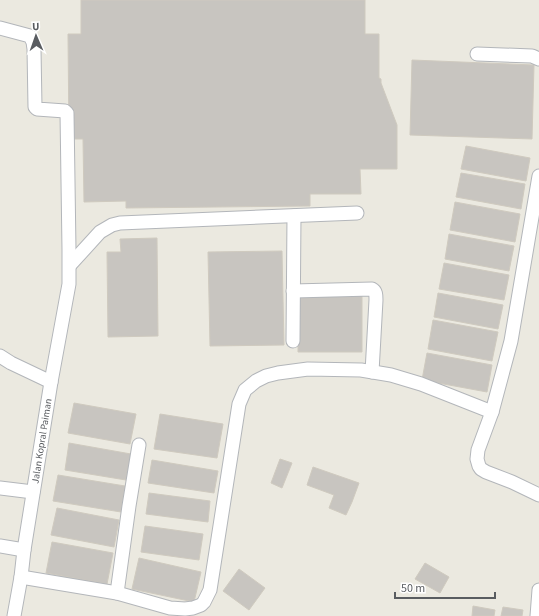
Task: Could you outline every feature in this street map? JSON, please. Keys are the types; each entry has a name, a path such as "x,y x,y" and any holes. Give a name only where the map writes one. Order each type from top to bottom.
{"street":[{"name":"Jalan Kopral Paiman","path":"0,28 30,36 33,42 37,110 65,110 67,113 70,265 69,284 51,382 14,616"},
{"path":"477,54 532,56 539,59"},
{"path":"539,176 511,341 492,412 478,450 477,459 481,469 486,472 539,495"},
{"path":"70,265 100,232 112,225 357,213"},
{"path":"293,342 294,216"},
{"path":"293,291 374,290 376,300 372,372"},
{"path":"0,356 11,364 51,382"},
{"path":"21,578 117,593 170,608 185,609 201,605 210,590 239,404 245,390 256,381 266,376 308,369 361,370 391,375 421,384 492,412"},
{"path":"117,593 139,445"},
{"path":"0,488 33,492"},
{"path":"0,546 24,550"},
{"path":"537,616 538,590"}],"building":[{"path":"81,0 365,0 365,34 379,34 379,78 381,79 381,83 397,125 397,169 360,169 361,194 310,194 310,206 126,208 126,201 84,202 83,139 69,139 68,34 81,34"},
{"path":"412,60 534,65 532,139 410,135"},
{"path":"466,146 530,158 526,181 461,169"},
{"path":"461,173 525,184 521,209 456,197"},
{"path":"455,202 520,214 515,242 450,230"},
{"path":"449,234 514,246 509,271 445,259"},
{"path":"157,238 158,336 108,337 107,252 121,252 120,239"},
{"path":"282,251 284,345 210,346 208,252"},
{"path":"444,263 509,275 504,300 439,289"},
{"path":"298,293 362,294 362,352 298,352"},
{"path":"438,293 503,305 498,329 434,317"},
{"path":"433,320 498,332 492,361 428,349"},
{"path":"427,353 492,365 487,392 422,380"},
{"path":"74,403 136,414 130,444 68,433"},
{"path":"160,414 223,424 217,458 154,449"},
{"path":"69,443 131,454 126,480 65,470"},
{"path":"280,459 292,463 282,488 271,483"},
{"path":"152,460 218,471 214,493 148,483"},
{"path":"313,467 359,483 346,515 329,508 334,495 307,485"},
{"path":"58,475 125,486 121,512 53,501"},
{"path":"149,493 210,501 208,522 146,514"},
{"path":"57,508 119,520 114,547 51,535"},
{"path":"145,526 203,534 199,560 141,552"},
{"path":"52,542 113,553 107,584 46,573"},
{"path":"139,558 201,572 194,602 132,589"},
{"path":"425,563 449,577 440,593 415,579"},
{"path":"239,569 265,588 249,610 223,591"},
{"path":"473,606 495,610 494,616 472,616"},
{"path":"503,607 523,610 522,616 501,616"}]}
